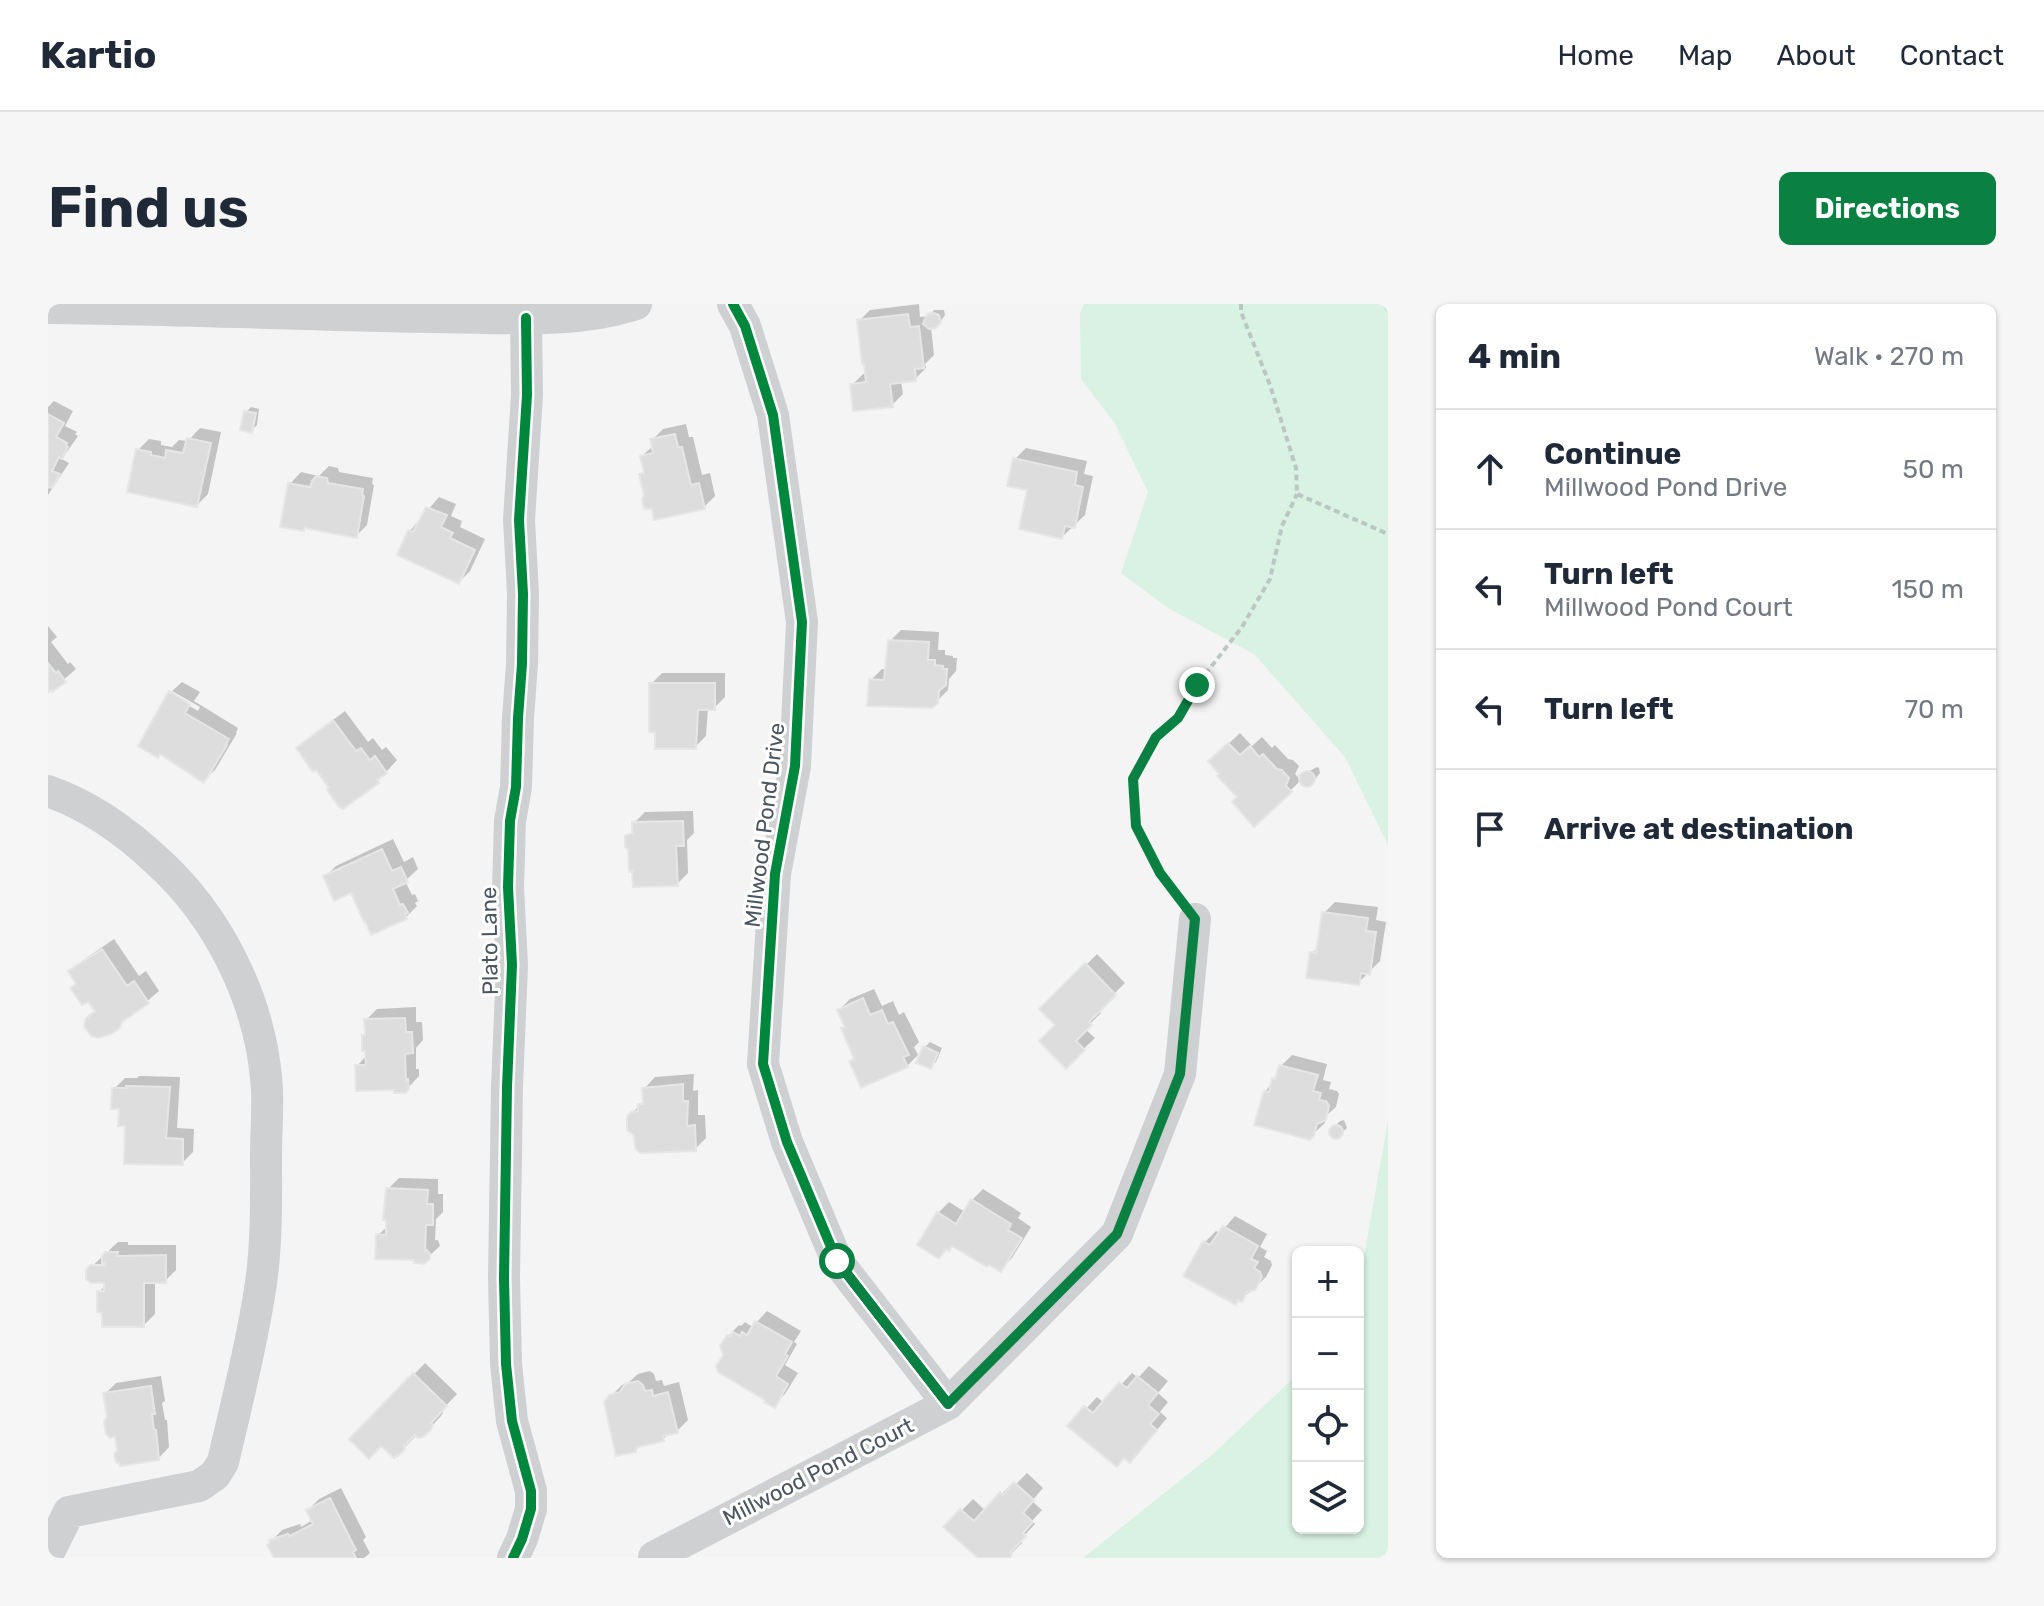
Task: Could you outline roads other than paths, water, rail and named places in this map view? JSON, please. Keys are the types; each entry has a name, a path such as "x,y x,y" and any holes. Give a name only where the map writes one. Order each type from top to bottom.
{"street":[{"path":"48,308 526,318 617,310 636,304"},
{"name":"Millwood Pond Drive","path":"733,304 745,326 773,415 802,622 795,766 775,874 763,1064 787,1142 837,1261 948,1404"},
{"name":"Plato Lane","path":"513,1558 531,1509 531,1491 512,1421 506,1364 504,1278 512,965 508,887 522,664 523,594 519,520 527,395 526,318"},
{"path":"48,791 103,818 136,841 171,872 203,911 229,954 247,996 260,1042 267,1087 266,1212 261,1280 251,1345 223,1462 215,1475 199,1486 69,1512 48,1554"},
{"name":"Millwood Pond Court","path":"654,1557 948,1404 1117,1234 1180,1074 1195,919"}],"waterway":[{"path":"1386,304 1388,308"}]}
